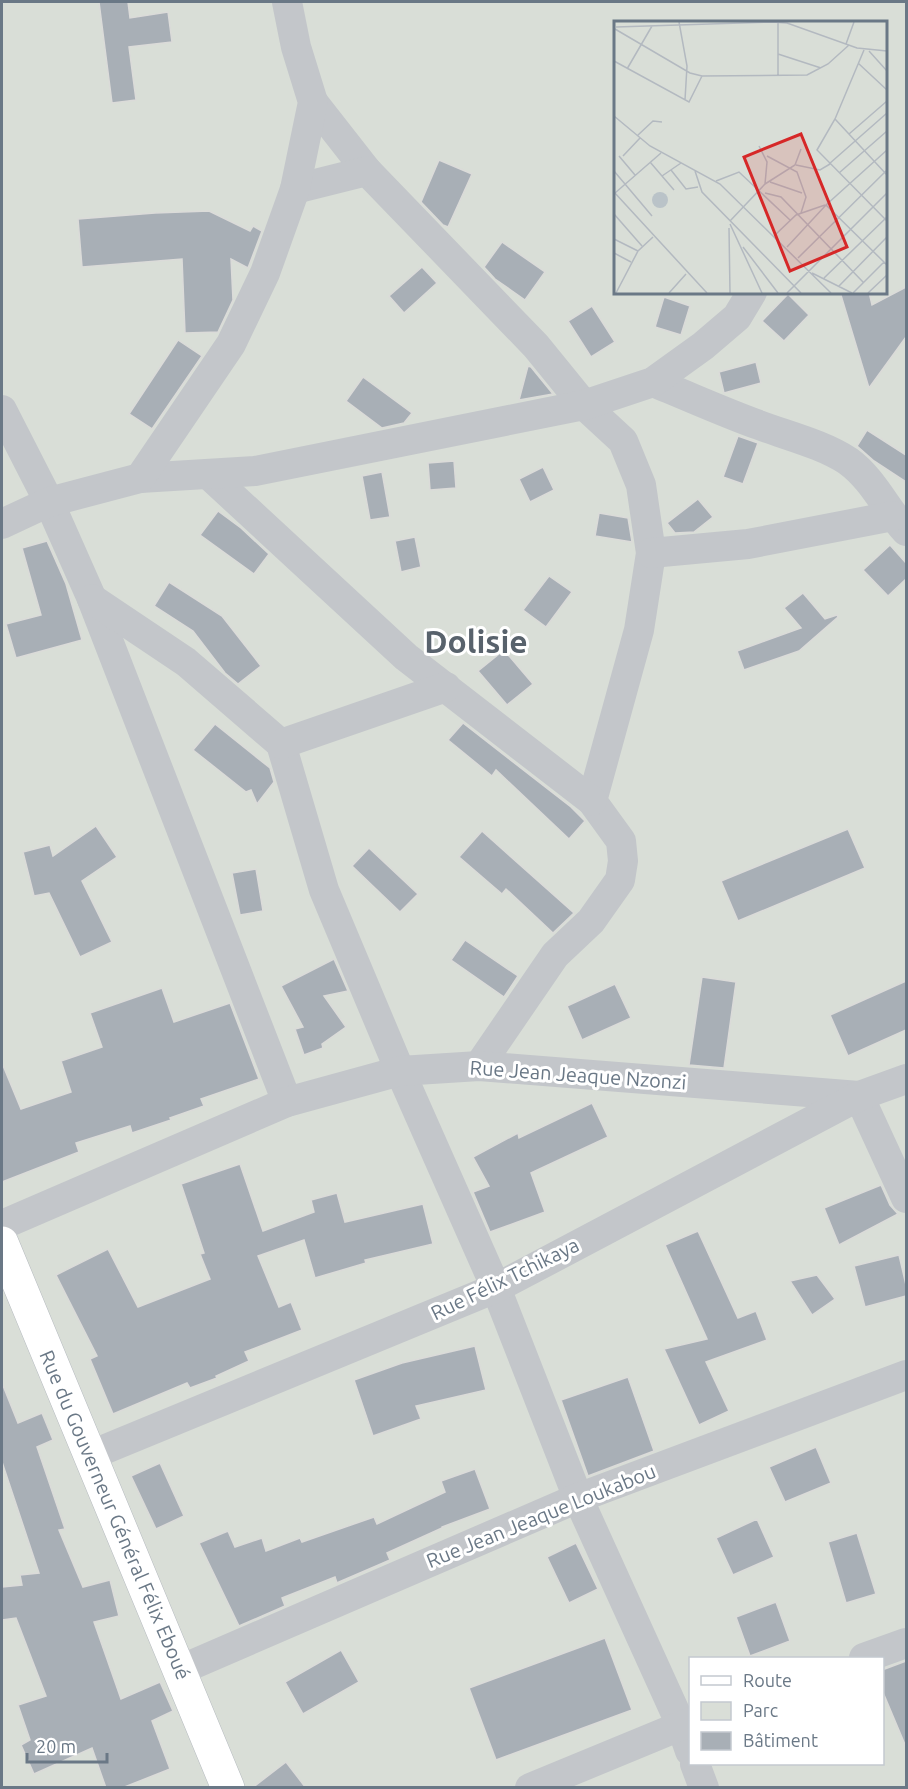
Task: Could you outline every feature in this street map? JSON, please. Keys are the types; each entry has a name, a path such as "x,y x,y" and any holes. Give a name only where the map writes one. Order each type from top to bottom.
{"main road":[{"name":"Rue du Gouverneur Général Félix Eboué","path":"2,1243 228,1788"}],"street":[{"path":"287,2 296,47 313,102 367,171 536,346 584,405 623,441 641,485 651,554 639,630 592,801"},
{"path":"140,478 231,344 265,273 295,189 313,102"},
{"path":"295,189 367,171"},
{"path":"2,524 49,501 140,478 255,471 584,405 653,382 703,346 736,317 751,294"},
{"path":"651,554 748,544 900,523 873,485 848,461 819,447 653,382"},
{"path":"2,410 49,501 92,599 287,1102"},
{"path":"208,474 406,657 592,801 621,841 623,861 620,880 591,921 555,955 479,1066"},
{"path":"92,599 186,662 281,744 324,890 400,1071 496,1288 578,1498 687,1733 530,1788"},
{"path":"281,744 446,687"},
{"name":"Rue Jean Jeaque Nzonzi","path":"2,1225 287,1102 400,1071 479,1066 859,1096"},
{"name":"Rue Félix Tchikaya","path":"91,1455 496,1288 859,1096 906,1079"},
{"path":"859,1096 906,1198"},
{"name":"Rue Jean Jeaque Loukabou","path":"180,1670 578,1498 906,1375"},
{"path":"869,1657 906,1643"},
{"path":"695,1765 704,1788"}],"green space":[{"path":"2,2 906,2 906,1787 2,1787"}],"building":[{"path":"99,2 128,2 130,18 168,12 172,42 129,47 136,100 112,103"},
{"path":"439,160 472,174 448,227 443,225 421,202"},
{"path":"209,211 250,231 253,226 262,231 248,268 231,259 233,300 218,332 185,333 182,259 82,267 78,219"},
{"path":"502,242 545,272 525,300 495,279 484,267"},
{"path":"422,267 437,283 404,313 389,296"},
{"path":"906,287 906,337 869,388 841,294 869,294 872,305"},
{"path":"788,294 809,315 784,341 762,321"},
{"path":"664,297 690,306 681,335 655,327"},
{"path":"592,306 615,342 591,357 568,321"},
{"path":"178,340 202,356 152,429 129,414"},
{"path":"756,362 761,383 724,393 719,372"},
{"path":"528,366 531,367 553,394 519,400"},
{"path":"363,377 412,413 404,423 382,428 346,401"},
{"path":"867,430 906,455 906,482 874,461 857,446"},
{"path":"738,436 758,443 743,484 723,477"},
{"path":"454,461 456,488 430,490 428,463"},
{"path":"543,467 554,490 530,502 519,479"},
{"path":"382,472 390,517 370,520 362,476"},
{"path":"698,499 713,517 694,532 675,533 667,523"},
{"path":"218,511 241,528 269,554 254,574 200,535"},
{"path":"599,513 628,518 632,542 595,536"},
{"path":"415,537 421,567 401,572 395,541"},
{"path":"47,541 66,584 82,640 16,658 6,624 41,615 22,548"},
{"path":"890,545 906,563 906,579 888,596 863,570"},
{"path":"549,576 572,592 546,627 523,610"},
{"path":"169,582 222,616 261,666 238,684 225,673 193,631 154,606"},
{"path":"803,593 825,619 837,615 838,617 799,651 744,670 737,651 801,628 784,608"},
{"path":"504,650 533,684 507,705 478,671"},
{"path":"463,723 571,807 585,821 569,839 496,770 492,776 448,740"},
{"path":"215,724 270,768 274,782 257,804 251,790 246,792 193,750"},
{"path":"96,826 117,857 82,881 112,942 80,957 49,893 34,896 23,852 50,845 53,856"},
{"path":"848,829 865,868 738,921 721,881"},
{"path":"482,831 574,913 553,933 506,889 502,894 459,857"},
{"path":"369,848 418,894 400,912 352,866"},
{"path":"256,869 263,911 240,915 232,873"},
{"path":"465,940 518,976 504,997 451,960"},
{"path":"334,959 348,991 324,996 346,1027 322,1044 323,1048 304,1055 295,1029 303,1027 281,986"},
{"path":"702,977 736,982 724,1068 689,1065"},
{"path":"906,981 906,1030 848,1056 830,1015"},
{"path":"615,984 631,1018 582,1040 567,1006"},
{"path":"162,988 174,1022 230,1003 259,1079 201,1099 204,1106 170,1118 171,1120 132,1133 130,1126 76,1143 79,1152 2,1182 2,1063 21,1109 71,1092 61,1061 102,1047 90,1013"},
{"path":"592,1103 608,1137 531,1173 545,1212 490,1232 473,1192 489,1186 473,1157 518,1133 519,1138"},
{"path":"240,1164 263,1231 314,1212 311,1200 337,1193 345,1222 423,1204 433,1244 365,1260 366,1263 315,1278 304,1240 258,1256 279,1307 291,1302 302,1330 245,1352 249,1361 216,1376 217,1378 190,1388 187,1383 113,1414 90,1359 97,1356 56,1275 108,1249 138,1307 210,1279 200,1254 204,1253 181,1184"},
{"path":"881,1185 890,1205 898,1214 839,1245 824,1208"},
{"path":"698,1231 738,1318 756,1311 767,1340 706,1362 729,1411 699,1425 664,1349 707,1339 665,1245"},
{"path":"899,1255 906,1285 906,1296 865,1307 854,1266"},
{"path":"817,1275 835,1299 812,1315 790,1281"},
{"path":"475,1346 486,1390 416,1406 421,1419 373,1436 354,1380 402,1363"},
{"path":"628,1377 654,1451 588,1476 561,1400"},
{"path":"2,1383 18,1423 42,1413 53,1440 37,1447 65,1529 59,1530 83,1587 110,1580 119,1616 94,1622 121,1699 160,1682 173,1711 152,1721 170,1769 122,1788 106,1788 92,1748 34,1774 21,1745 30,1740 18,1705 46,1696 16,1618 2,1620 2,1587 22,1585 20,1575 39,1573 2,1462"},
{"path":"816,1447 831,1483 785,1502 769,1467"},
{"path":"160,1463 184,1516 156,1529 131,1476"},
{"path":"475,1469 490,1509 442,1527 387,1553 390,1560 337,1583 335,1577 282,1598 285,1606 239,1626 199,1543 228,1531 235,1547 262,1538 266,1551 300,1538 302,1542 374,1517 377,1524 445,1492 441,1481"},
{"path":"757,1519 774,1557 733,1575 716,1538"},
{"path":"857,1533 876,1594 846,1603 828,1542"},
{"path":"576,1543 598,1589 569,1603 547,1557"},
{"path":"776,1602 790,1641 750,1656 736,1617"},
{"path":"605,1638 632,1710 496,1760 469,1688"},
{"path":"341,1650 359,1682 303,1714 285,1682"},
{"path":"906,1661 906,1747 884,1695 884,1669"},
{"path":"286,1762 306,1788 252,1788"}],"district":[{"name":"Dolisie","path":"476,642"}]}
